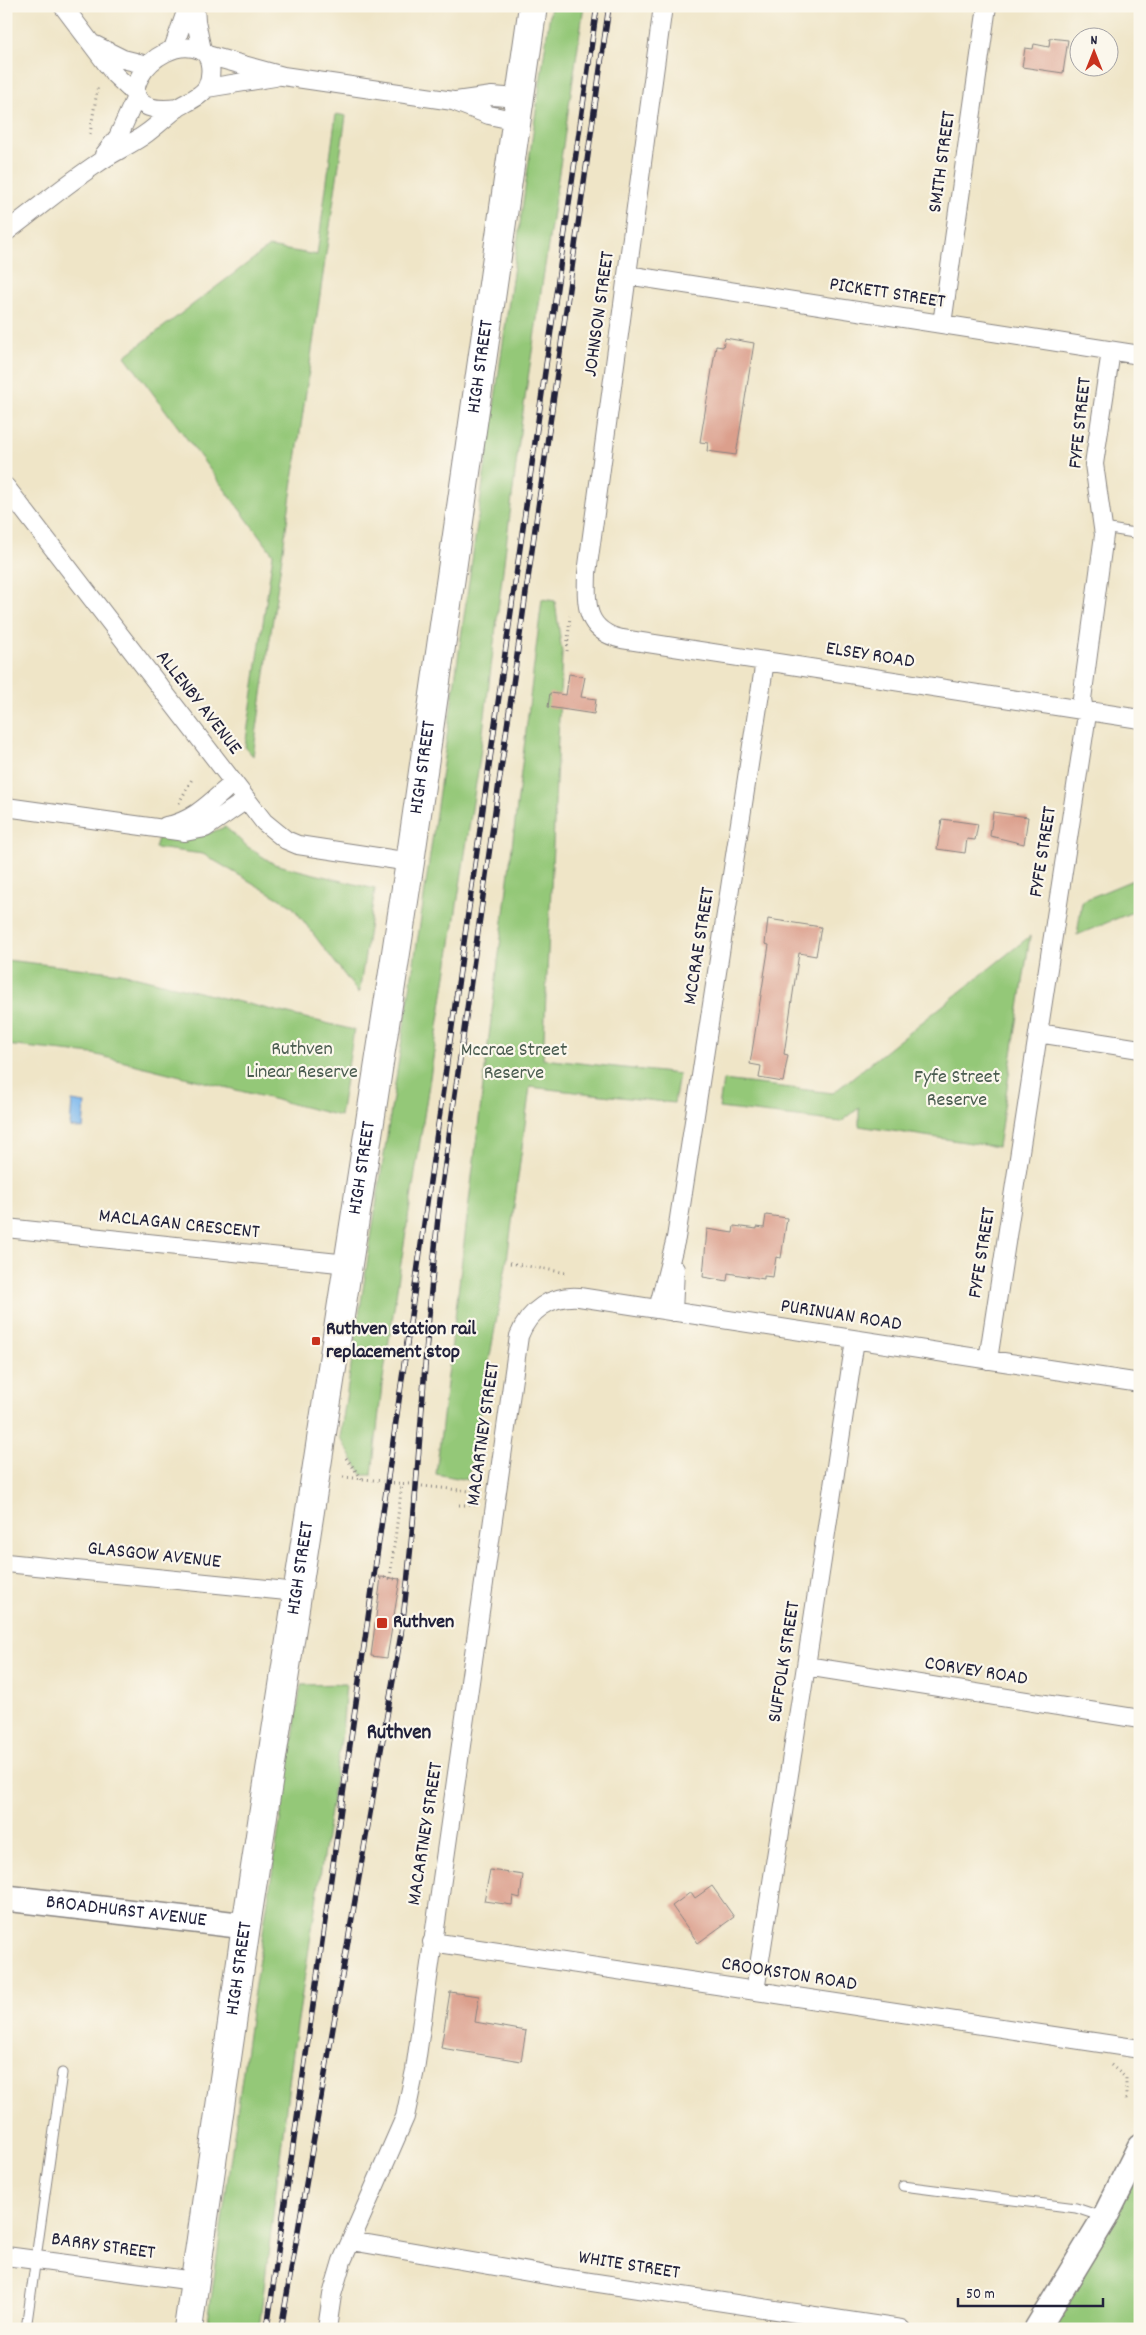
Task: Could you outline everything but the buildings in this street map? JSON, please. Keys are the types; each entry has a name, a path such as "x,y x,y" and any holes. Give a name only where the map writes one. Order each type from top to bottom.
{"main road":[{"name":"HIGH STREET","path":"188,2329 246,1926 410,862 533,6"}],"street":[{"path":"64,6 115,75 145,107 158,111 178,108"},
{"path":"173,50 188,6"},
{"path":"195,6 196,22 204,53 211,69 206,88"},
{"name":"JOHNSON STREET","path":"596,626 588,608 587,573 663,6"},
{"name":"SMITH STREET","path":"942,324 987,6"},
{"path":"92,44 123,59 147,65"},
{"path":"98,163 118,137 135,95 136,83 147,65 173,50 187,47 283,76 453,101 489,115 518,109"},
{"path":"6,232 98,163 146,134 206,88 283,76"},
{"name":"PICKETT STREET","path":"627,275 1140,355"},
{"name":"FYFE STREET","path":"988,1360 1086,721 1082,699 1104,528 1094,464 1111,351"},
{"name":"ALLENBY AVENUE","path":"6,486 246,800 269,827 298,845 410,862"},
{"name":"ELSEY ROAD","path":"596,626 610,636 622,639 1140,718"},
{"name":"MCCRAE STREET","path":"665,1310 765,661"},
{"path":"158,827 177,824 197,814 233,783"},
{"path":"6,807 185,832 205,828 246,800"},
{"path":"1038,1034 1140,1049"},
{"name":"MACLAGAN CRESCENT","path":"6,1228 348,1264"},
{"name":"PURINUAN ROAD","path":"537,1309 553,1300 571,1296 1140,1383"},
{"name":"MACARTNEY STREET","path":"327,2329 332,2295 351,2241 406,2117 415,2070 432,1942 452,1816 519,1336 526,1322 537,1309"},
{"name":"SUFFOLK STREET","path":"755,1991 855,1340"},
{"name":"GLASGOW AVENUE","path":"6,1563 298,1592"},
{"name":"CORVEY ROAD","path":"806,1666 1140,1719"},
{"name":"BROADHURST AVENUE","path":"6,1898 246,1926"},
{"name":"CROOKSTON ROAD","path":"432,1942 1140,2049"},
{"path":"1037,2329 1104,2217 1140,2147"},
{"name":"WHITE STREET","path":"351,2241 558,2277 901,2329"},
{"name":"BARRY STREET","path":"6,2256 194,2281"}],"lane":[{"path":"1104,528 1140,534"},
{"path":"26,2329 34,2260 62,2073"},
{"path":"903,2186 1076,2208 1104,2217"}],"path":[{"path":"90,134 98,85"},
{"path":"177,806 192,779"},
{"path":"510,1263 567,1273"},
{"path":"346,1458 362,1479"},
{"path":"343,1477 383,1481"},
{"path":"393,1483 411,1484"},
{"path":"390,1578 402,1484"},
{"path":"422,1486 478,1492 476,1505 459,1505"},
{"path":"379,1577 402,1580"},
{"path":"1111,2065 1126,2078 1126,2101"},
{"path":"1131,2329 1140,2315"}],"green space":[{"path":"551,6 584,6 521,425 479,764 382,1385 372,1475 362,1475 340,1437 422,911"},
{"path":"336,114 346,116 253,756 245,747 273,554 125,356 269,247 317,255"},
{"name":"Mccrae Street Reserve","path":"542,599 555,601 562,653 543,1059 679,1074 674,1103 530,1087 507,1260 468,1480 436,1474"},
{"path":"225,827 248,847 274,864 375,889 359,994 292,906 203,854 155,848 158,838 202,836"},
{"path":"1140,877 1140,909 1077,935 1082,901"},
{"name":"Fyfe Street Reserve","path":"1030,936 998,1147 859,1126 859,1108 841,1122 719,1108 723,1080 833,1093"},
{"name":"Ruthven Linear Reserve","path":"6,960 121,973 354,1030 340,1116 93,1054 6,1045"},
{"path":"346,1684 342,1733 292,2059 259,2329 207,2329 254,1991 301,1685"},
{"path":"1140,2169 1140,2329 1049,2329"}],"water":[{"path":"72,1101 85,1103 83,1129 70,1127"}],"railway":[{"path":"267,2329 597,6"},
{"path":"281,2329 401,1634 413,1526 429,1309 440,1200 609,6"}],"place":[{"name":"Ruthven station rail replacement stop","path":"316,1341"},
{"name":"Ruthven","path":"382,1623"}],"district":[{"name":"Ruthven","path":"399,1734"}]}
